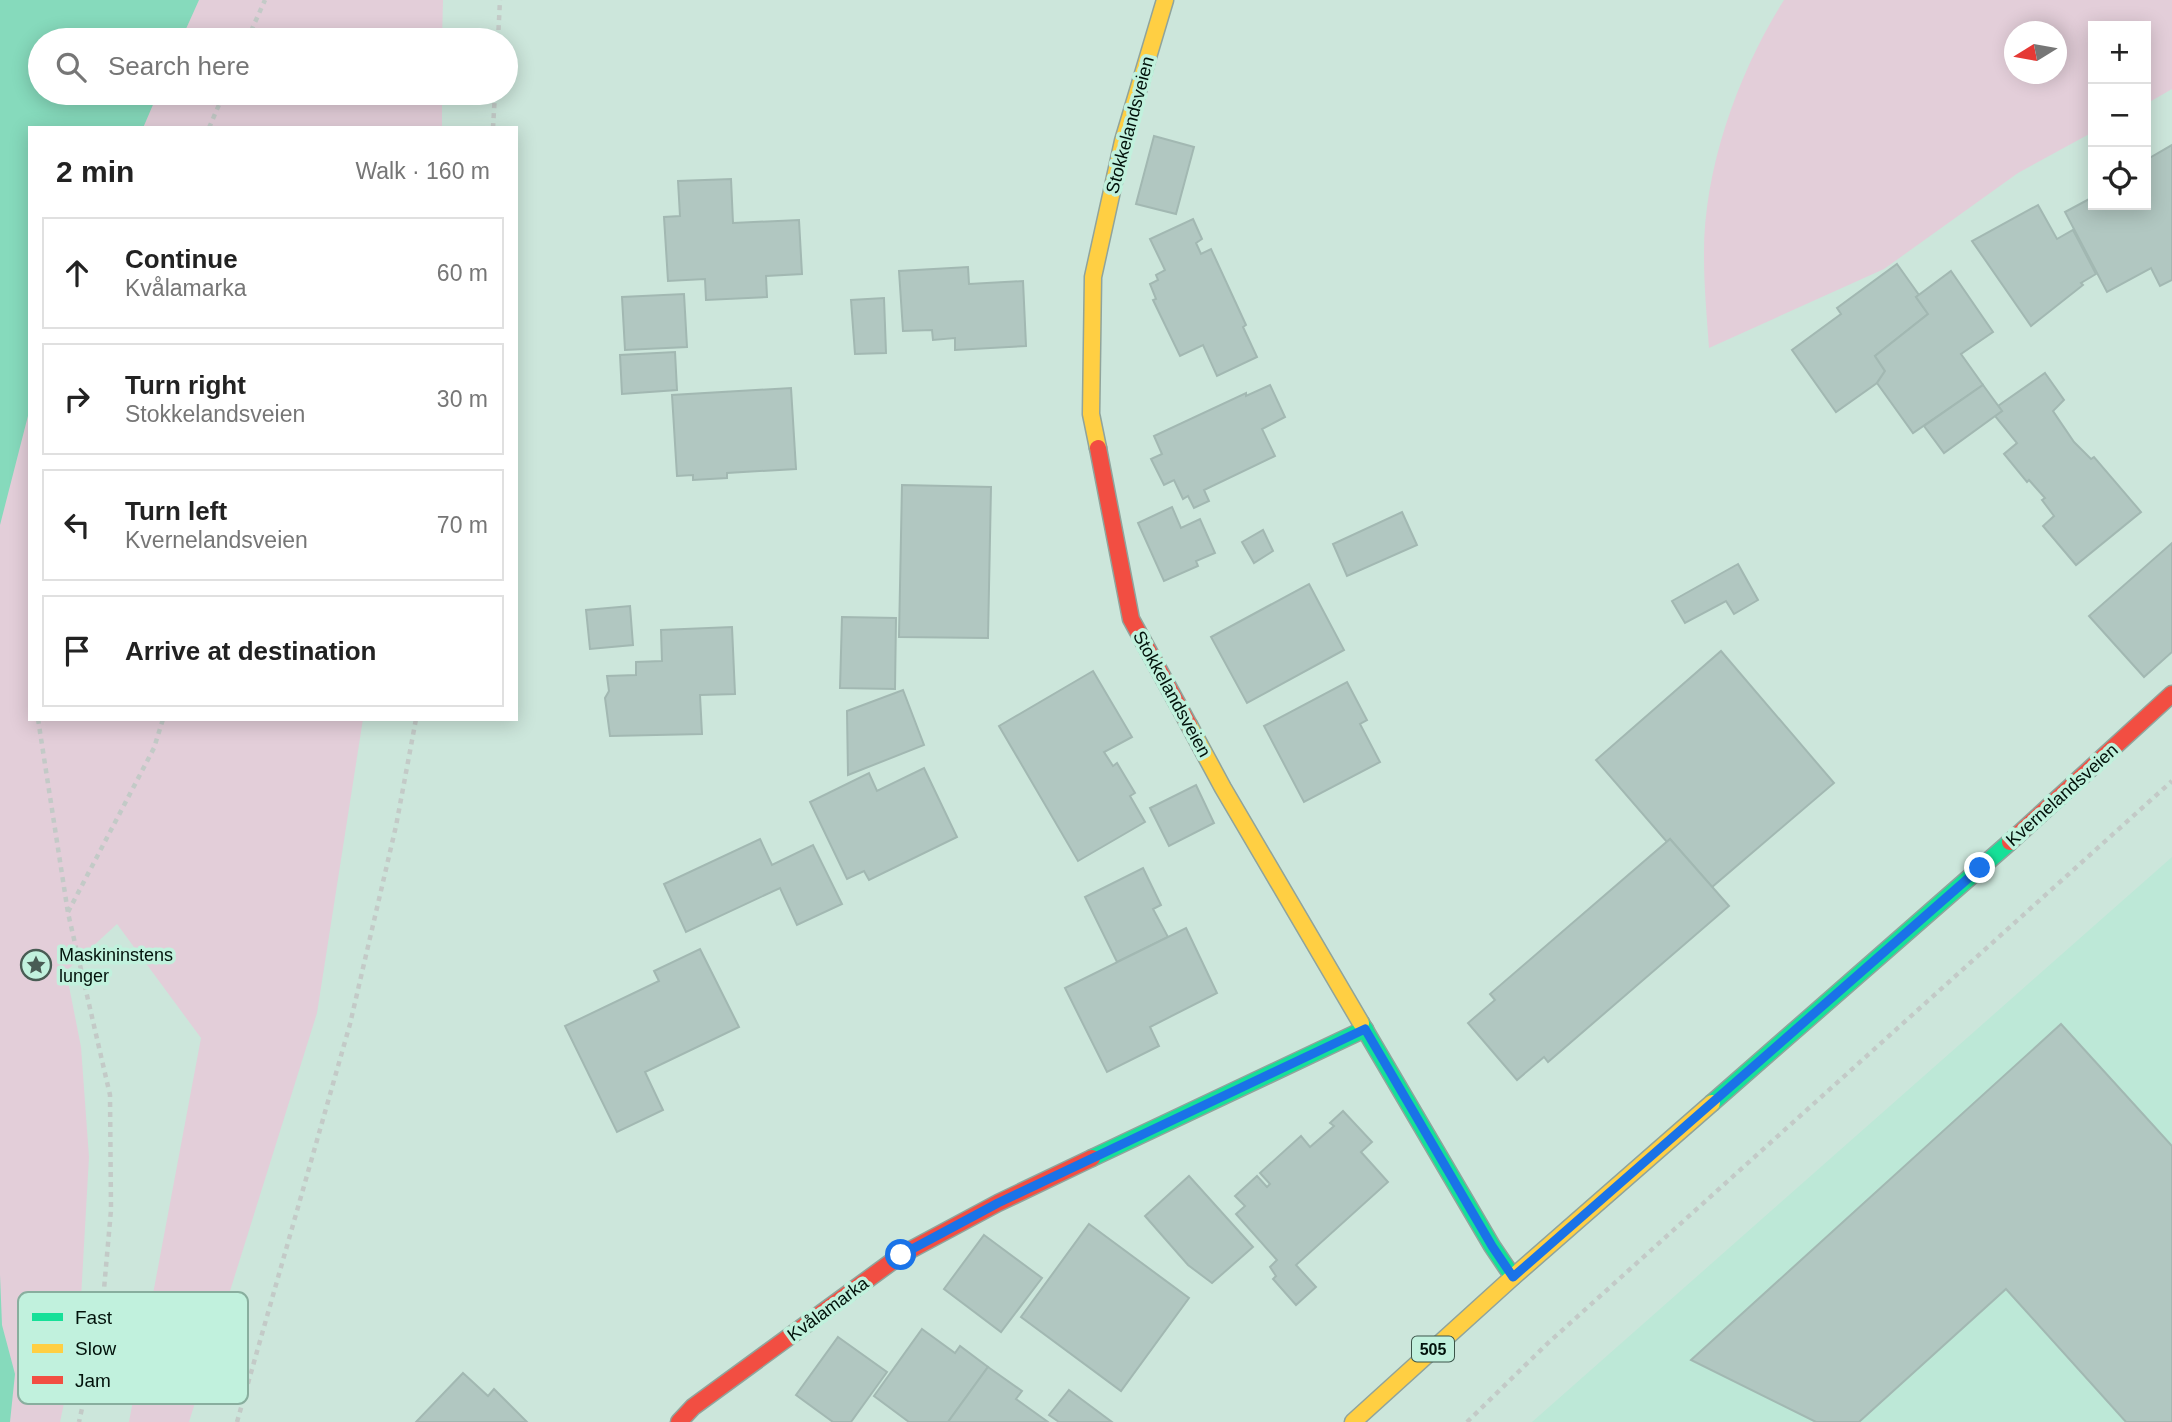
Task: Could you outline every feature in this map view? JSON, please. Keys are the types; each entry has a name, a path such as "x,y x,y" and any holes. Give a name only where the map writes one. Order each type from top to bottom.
{"street":[{"name":"Stokkelandsveien","path":"1165,0 1123,141 1093,277 1091,414 1131,619 1223,788 1492,1246 1513,1277"},
{"name":"Kvernelandsveien","path":"1353,1422 1513,1277 1980,868 2172,694"},
{"name":"Kvålamarka","path":"679,1422 693,1407 901,1255 998,1203 1365,1029"}],"path":[{"path":"252,28 265,0"},
{"path":"499,28 500,0"},
{"path":"210,126 219,105"},
{"path":"493,126 494,105"},
{"path":"38,721 68,913 110,1095 111,1210 104,1292"},
{"path":"68,913 154,748 162,721"},
{"path":"248,1383 350,1024 396,826 416,721"},
{"path":"1467,1422 1548,1343 2172,781"},
{"path":"79,1422 83,1404"},
{"path":"237,1422 242,1404"}],"shaded area":[{"path":"0,0 443,0 442,28 28,28 28,105 442,105 442,126 28,126 28,721 363,721 317,1013 230,1292 153,1292 201,1038 117,924 66,971 81,1047 89,1157 81,1292 18,1292 18,1404 64,1404 60,1422 0,1422"},
{"path":"0,0 199,0 186,28 28,28 28,105 153,105 144,126 28,126 28,416 0,525"},
{"path":"1784,0 2172,0 2172,89 2151,101 2151,21 2088,21 2088,135 2018,173 1884,269 1709,348 1704,257 1710,190 1726,123 1752,59"},
{"path":"2172,857 2172,1422 1532,1422"},
{"path":"0,1275 2,1325 15,1374 10,1422 0,1422"},
{"path":"132,1404 195,1404 189,1422 129,1422"}],"building":[{"path":"1154,136 1194,147 1176,214 1136,204"},
{"path":"2172,145 2172,280 2160,286 2151,268 2107,292 2065,212 2088,200 2088,210 2151,210 2151,157"},
{"path":"731,179 733,223 799,220 802,274 766,276 767,297 706,300 705,279 668,281 664,217 680,216 678,181"},
{"path":"2038,205 2057,239 2073,230 2096,274 2081,283 2083,285 2031,326 1972,241"},
{"path":"1193,219 1202,239 1196,243 1201,254 1211,249 1246,325 1243,327 1257,357 1217,376 1203,345 1180,356 1153,300 1156,299 1150,284 1158,280 1156,275 1165,270 1150,239"},
{"path":"1897,264 1919,295 1916,297 1928,314 1875,356 1885,371 1877,383 1836,412 1792,350 1841,314 1837,308"},
{"path":"968,267 969,284 1023,281 1026,346 955,350 955,338 933,340 932,330 903,331 899,271"},
{"path":"1951,271 1993,332 1961,354 1983,385 1913,433 1877,383 1885,371 1875,356 1928,314 1916,297"},
{"path":"684,294 687,347 625,350 622,297"},
{"path":"884,298 886,353 855,354 851,300"},
{"path":"675,352 677,390 622,394 620,355"},
{"path":"2045,373 2064,400 2053,411 2074,442 2091,459 2094,457 2141,512 2076,565 2043,526 2054,516 2042,500 2045,498 2029,480 2027,482 2004,454 2017,443 1995,416 2002,411 1998,406"},
{"path":"1270,385 1285,417 1262,429 1275,456 1204,490 1209,501 1194,508 1188,496 1183,499 1174,480 1164,485 1151,459 1162,454 1154,436 1246,393 1246,396"},
{"path":"1983,385 2002,411 1944,453 1924,426"},
{"path":"791,388 796,469 727,473 727,478 693,480 693,475 677,476 672,395"},
{"path":"902,485 991,487 988,638 899,637"},
{"path":"1172,507 1181,528 1200,519 1215,553 1196,561 1198,566 1164,581 1138,523"},
{"path":"1402,512 1417,545 1347,576 1333,544"},
{"path":"1263,530 1273,551 1254,563 1242,542"},
{"path":"2172,543 2172,652 2144,677 2089,616"},
{"path":"1738,564 1758,600 1734,614 1726,601 1685,623 1672,601"},
{"path":"1309,584 1344,650 1247,703 1211,637"},
{"path":"630,606 633,645 590,649 586,610"},
{"path":"842,617 896,618 895,689 840,688"},
{"path":"732,627 735,694 700,695 702,734 610,736 605,698 609,691 607,676 636,675 636,662 662,661 661,630"},
{"path":"1721,651 1834,783 1712,887 1670,839 1667,842 1596,760"},
{"path":"1093,671 1132,737 1104,752 1113,766 1117,763 1135,793 1130,796 1145,822 1078,861 999,726"},
{"path":"1347,682 1367,720 1360,724 1380,762 1304,802 1264,726"},
{"path":"903,690 924,745 848,775 847,711"},
{"path":"924,768 957,837 869,880 864,871 847,879 810,802 869,773 877,791"},
{"path":"1196,785 1214,823 1169,846 1150,808"},
{"path":"760,839 772,865 813,845 842,904 797,925 780,888 686,932 664,884"},
{"path":"1670,839 1729,906 1548,1062 1544,1057 1517,1080 1468,1023 1495,1000 1490,994"},
{"path":"1143,868 1161,905 1153,909 1168,937 1117,962 1085,897"},
{"path":"1186,928 1217,993 1150,1027 1159,1046 1107,1072 1065,988"},
{"path":"700,949 739,1027 645,1072 663,1110 617,1132 565,1026 659,981 654,971"},
{"path":"2061,1024 2172,1146 2172,1422 2126,1422 2006,1289 1859,1422 1816,1422 1691,1360"},
{"path":"1343,1111 1372,1142 1361,1152 1388,1182 1296,1265 1316,1287 1296,1305 1273,1279 1276,1276 1270,1267 1277,1260 1236,1214 1245,1206 1235,1196 1257,1176 1267,1187 1270,1184 1260,1173 1301,1136 1310,1147 1334,1126 1330,1123"},
{"path":"1189,1176 1253,1247 1212,1283 1188,1265 1145,1216"},
{"path":"1089,1224 1189,1298 1121,1391 1021,1317"},
{"path":"984,1235 1042,1278 1001,1332 944,1289"},
{"path":"922,1329 955,1353 960,1346 988,1367 948,1422 909,1422 874,1396"},
{"path":"838,1337 887,1372 851,1422 833,1422 796,1395"},
{"path":"988,1367 1022,1391 1016,1399 1048,1422 948,1422"},
{"path":"463,1373 488,1396 494,1389 527,1422 416,1422"},
{"path":"1069,1390 1112,1422 1059,1422 1049,1415"}],"traffic: fast":[{"path":"1712,1103 2010,842"},
{"path":"1361,1023 1492,1246 1513,1277"},
{"path":"1092,1158 1365,1029"}],"traffic: slow":[{"path":"1098,448 1091,414 1093,277 1123,141 1165,0"},
{"path":"1189,725 1361,1023"},
{"path":"1353,1422 1513,1277 1712,1103"}],"traffic: jam":[{"path":"1098,448 1131,619 1189,725"},
{"path":"2010,842 2172,694"},
{"path":"679,1422 693,1407 901,1255 998,1203 1092,1158"}],"place":[{"name":"Maskininstens lunger","path":"36,965"}],"route":[{"path":"901,1255 998,1203 1365,1029 1492,1246 1513,1277 1980,868"}]}
